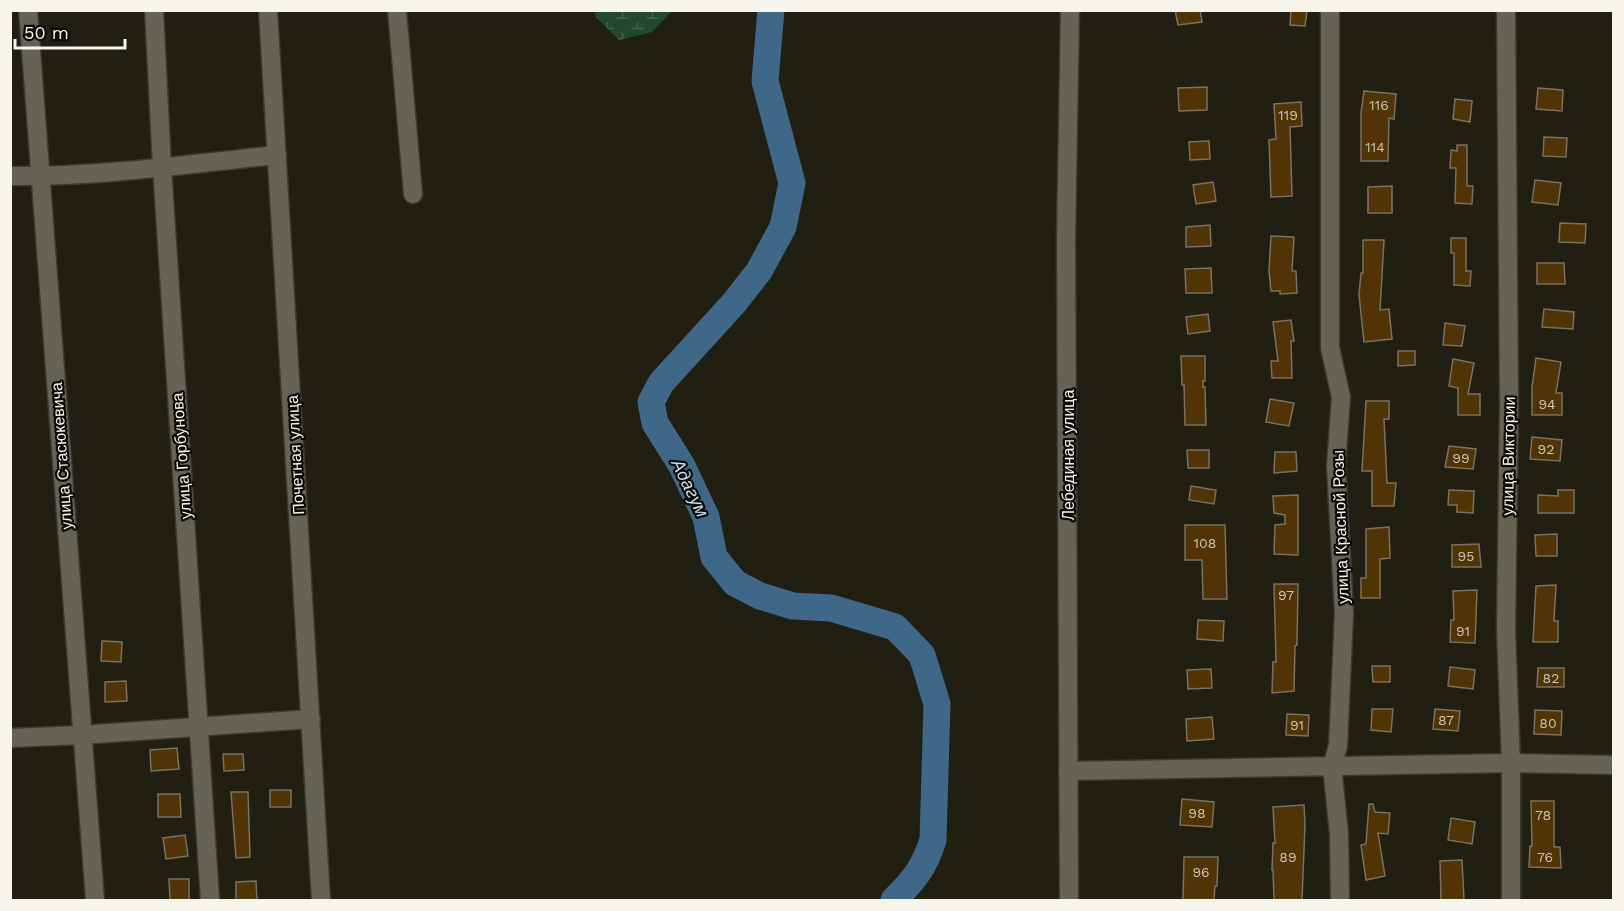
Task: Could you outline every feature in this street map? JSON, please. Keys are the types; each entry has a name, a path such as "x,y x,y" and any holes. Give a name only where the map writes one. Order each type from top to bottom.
{"street":[{"name":"улица Стасюкевича","path":"28,10 95,900"},
{"name":"улица Горбунова","path":"154,10 162,167 210,900"},
{"name":"Почетная улица","path":"268,10 321,900"},
{"path":"398,10 413,194"},
{"name":"Лебединая улица","path":"1069,900 1066,239 1070,10"},
{"name":"улица Красной Розы","path":"1330,10 1330,348 1341,398 1336,466 1344,614 1338,746 1332,766 1339,834 1341,900"},
{"name":"улица Виктории","path":"1506,10 1509,402 1506,630 1511,763 1511,900"},
{"path":"10,176 162,167 277,155"},
{"path":"10,738 311,719"},
{"path":"1068,771 1511,763 1614,765"}],"green space":[{"path":"594,10 672,11 652,32 619,40 596,17"}],"building":[{"path":"1175,10 1200,10 1202,22 1178,25"},
{"path":"1291,10 1307,10 1305,26 1290,25"},
{"path":"1207,87 1207,110 1179,111 1178,88"},
{"path":"1538,88 1563,90 1562,111 1536,109"},
{"path":"1364,91 1396,94 1394,119 1389,118 1388,161 1361,161 1361,113"},
{"path":"1455,99 1472,101 1470,122 1453,119"},
{"path":"1301,102 1302,126 1290,127 1292,196 1271,197 1269,140 1276,139 1274,104"},
{"path":"1544,137 1567,138 1566,157 1543,156"},
{"path":"1209,141 1210,159 1190,160 1189,142"},
{"path":"1457,145 1467,145 1467,186 1473,186 1472,204 1455,203 1456,168 1450,168 1451,150 1457,151"},
{"path":"1535,180 1561,183 1558,205 1532,202"},
{"path":"1213,182 1216,201 1196,204 1193,185"},
{"path":"1392,186 1392,213 1368,213 1368,187"},
{"path":"1560,223 1586,224 1585,243 1559,242"},
{"path":"1210,225 1211,246 1186,247 1186,227"},
{"path":"1271,236 1294,237 1292,271 1296,271 1297,293 1280,294 1280,291 1271,291 1269,271"},
{"path":"1451,238 1466,238 1466,271 1471,271 1470,286 1454,285 1454,253 1451,253"},
{"path":"1363,240 1384,240 1380,310 1389,309 1392,339 1364,342 1359,295 1361,273 1363,273"},
{"path":"1537,263 1564,263 1565,284 1537,284"},
{"path":"1211,268 1212,293 1186,293 1185,269"},
{"path":"1544,309 1574,312 1573,329 1542,327"},
{"path":"1208,314 1210,331 1188,334 1186,317"},
{"path":"1291,320 1294,341 1291,341 1292,378 1272,378 1271,361 1278,361 1273,322"},
{"path":"1445,323 1465,326 1462,346 1443,345"},
{"path":"1398,351 1415,351 1415,365 1398,366"},
{"path":"1181,356 1205,356 1203,387 1205,387 1206,425 1185,425"},
{"path":"1536,358 1561,362 1556,393 1562,393 1562,415 1532,415 1532,387"},
{"path":"1453,359 1474,363 1468,394 1480,394 1480,415 1458,415 1458,388 1449,386"},
{"path":"1270,399 1294,403 1289,426 1266,422"},
{"path":"1366,401 1389,401 1389,419 1384,419 1387,483 1396,483 1394,506 1372,506 1372,471 1362,471"},
{"path":"1532,437 1562,440 1560,461 1530,459"},
{"path":"1449,446 1476,449 1473,469 1445,467"},
{"path":"1187,450 1209,450 1209,468 1188,468"},
{"path":"1275,452 1296,452 1297,471 1274,473"},
{"path":"1191,486 1216,490 1214,504 1189,500"},
{"path":"1449,490 1474,491 1473,513 1457,512 1457,505 1448,505"},
{"path":"1558,490 1574,490 1574,513 1538,513 1538,495 1558,496"},
{"path":"1298,495 1298,555 1274,554 1275,525 1285,524 1285,515 1274,513 1273,496"},
{"path":"1185,525 1225,525 1227,599 1203,599 1202,560 1185,560"},
{"path":"1389,527 1390,558 1380,559 1380,598 1361,598 1361,578 1366,578 1366,529"},
{"path":"1557,534 1557,556 1536,556 1535,535"},
{"path":"1479,544 1481,567 1452,567 1452,545"},
{"path":"1274,584 1298,584 1297,645 1295,646 1294,691 1272,693 1273,662 1276,662"},
{"path":"1556,585 1554,621 1558,621 1558,642 1533,642 1536,586"},
{"path":"1477,590 1475,643 1450,642 1451,620 1454,620 1453,591"},
{"path":"1198,620 1224,621 1223,641 1197,639"},
{"path":"102,641 122,642 121,662 101,661"},
{"path":"1372,666 1390,666 1390,682 1373,682"},
{"path":"1450,667 1475,670 1473,689 1448,686"},
{"path":"1538,668 1564,668 1564,687 1537,687"},
{"path":"1211,669 1212,688 1188,689 1187,670"},
{"path":"126,681 127,701 105,702 105,682"},
{"path":"1372,709 1393,709 1391,732 1371,730"},
{"path":"1435,709 1460,711 1458,731 1433,729"},
{"path":"1535,710 1562,711 1561,735 1534,734"},
{"path":"1287,714 1309,715 1308,736 1286,735"},
{"path":"1212,717 1214,739 1187,741 1186,719"},
{"path":"177,748 179,769 151,771 150,750"},
{"path":"223,754 243,754 244,770 224,771"},
{"path":"270,790 291,790 291,807 270,807"},
{"path":"231,792 248,792 250,857 236,858"},
{"path":"158,794 180,794 181,817 158,817"},
{"path":"1182,799 1214,802 1212,827 1180,825"},
{"path":"1531,801 1554,801 1554,847 1560,847 1561,868 1529,867 1530,846 1532,846"},
{"path":"1369,804 1373,804 1375,812 1390,813 1388,834 1378,833 1385,876 1366,880 1361,845 1366,844"},
{"path":"1304,805 1302,900 1274,900 1273,807"},
{"path":"1451,818 1475,822 1472,844 1448,840"},
{"path":"185,835 188,856 166,859 163,838"},
{"path":"1184,857 1218,857 1214,900 1183,900"},
{"path":"1462,860 1464,900 1441,900 1440,861"},
{"path":"169,879 189,879 189,900 170,900"},
{"path":"256,881 257,900 236,900 236,882"}],"waterway":[{"name":"Адагум","path":"771,10 765,81 792,183 783,227 759,271 734,303 661,383 651,402 655,423 682,466 706,517 714,557 735,583 760,596 793,606 831,608 895,627 922,655 937,704 933,840 918,873 894,900"}]}
